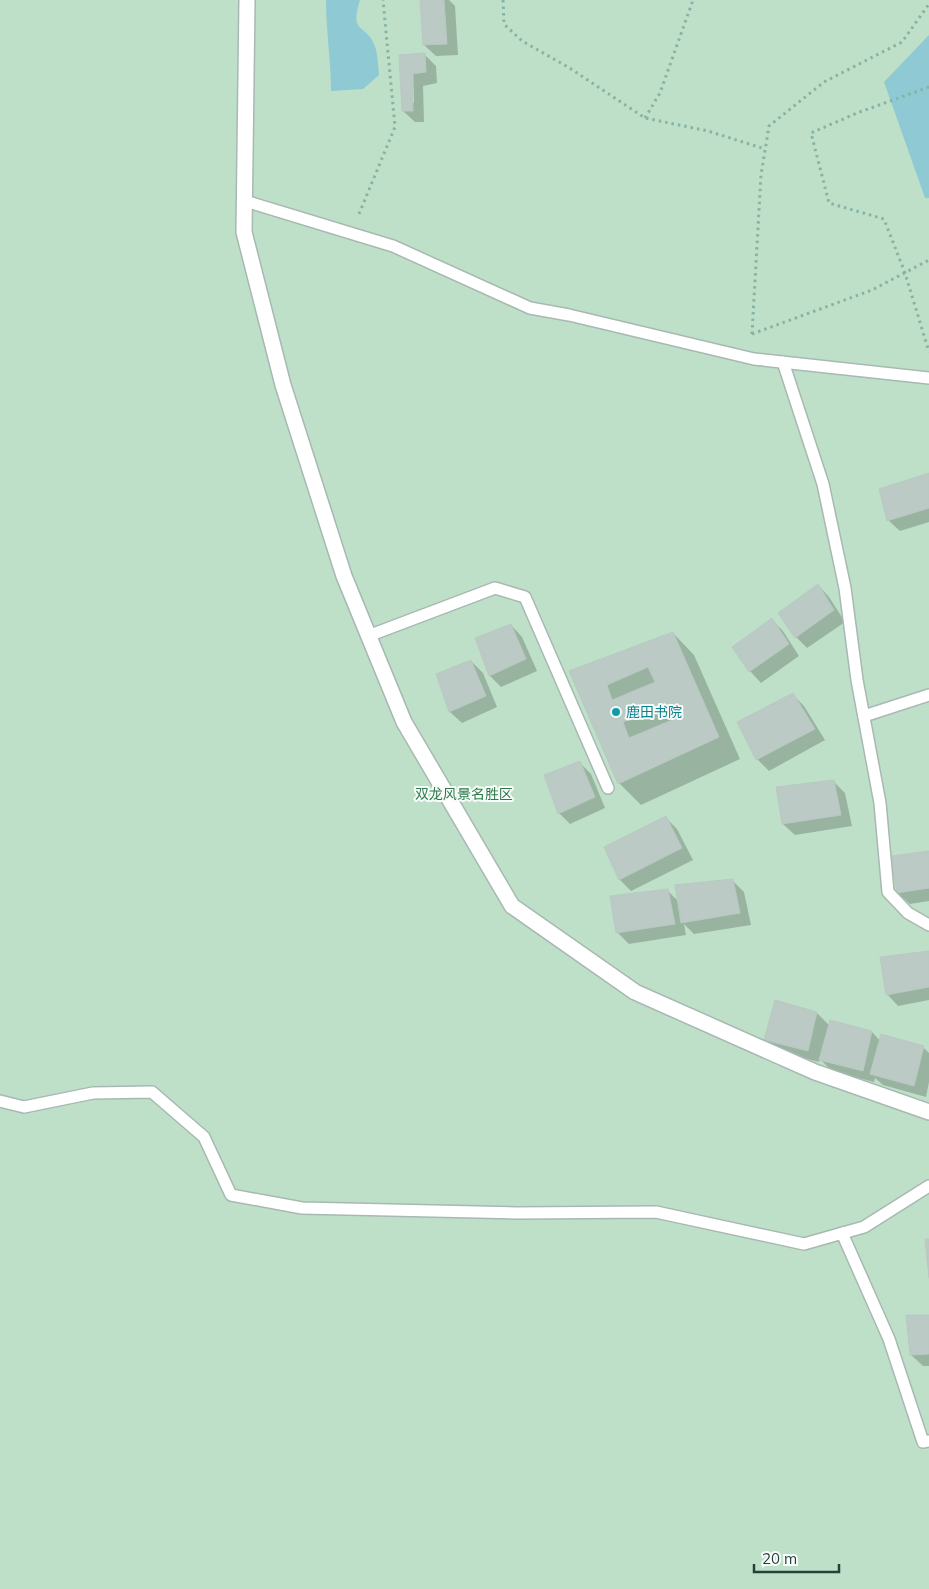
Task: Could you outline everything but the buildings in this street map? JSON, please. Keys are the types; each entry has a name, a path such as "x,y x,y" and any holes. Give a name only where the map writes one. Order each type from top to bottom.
{"street":[{"path":"247,0 244,232 283,385 344,576 404,722 512,906 634,992 815,1072 929,1112"}],"lane":[{"path":"245,202 393,246 530,308 569,315 754,359 929,378"},
{"path":"784,362 823,484 845,588 864,716 880,803 888,892 908,913 929,925"},
{"path":"368,636 495,588 525,597 608,788"},
{"path":"864,716 929,696"},
{"path":"0,1101 24,1107 93,1093 152,1092 204,1137 231,1195 302,1208 506,1212 656,1212 804,1244 864,1227 929,1186"},
{"path":"842,1233 889,1339 923,1442 929,1441"}],"path":[{"path":"351,233 396,127 383,0"},
{"path":"503,0 504,24 522,41 568,67 645,118 708,132 765,149"},
{"path":"645,118 660,93 693,0"},
{"path":"752,334 761,175 769,126 824,82 902,42 929,4"},
{"path":"929,87 857,113 811,133 829,203 884,219 905,272 929,352"},
{"path":"712,349 872,290 929,260"}],"green space":[{"name":"双龙风景名胜区","path":"0,0 929,0 929,1589 0,1589"}],"water":[{"path":"326,0 360,0 356,18 357,24 367,33 374,44 379,75 363,89 331,91"},
{"path":"929,35 929,198 925,198 884,82"}],"place":[{"name":"鹿田书院","path":"616,712"}]}
